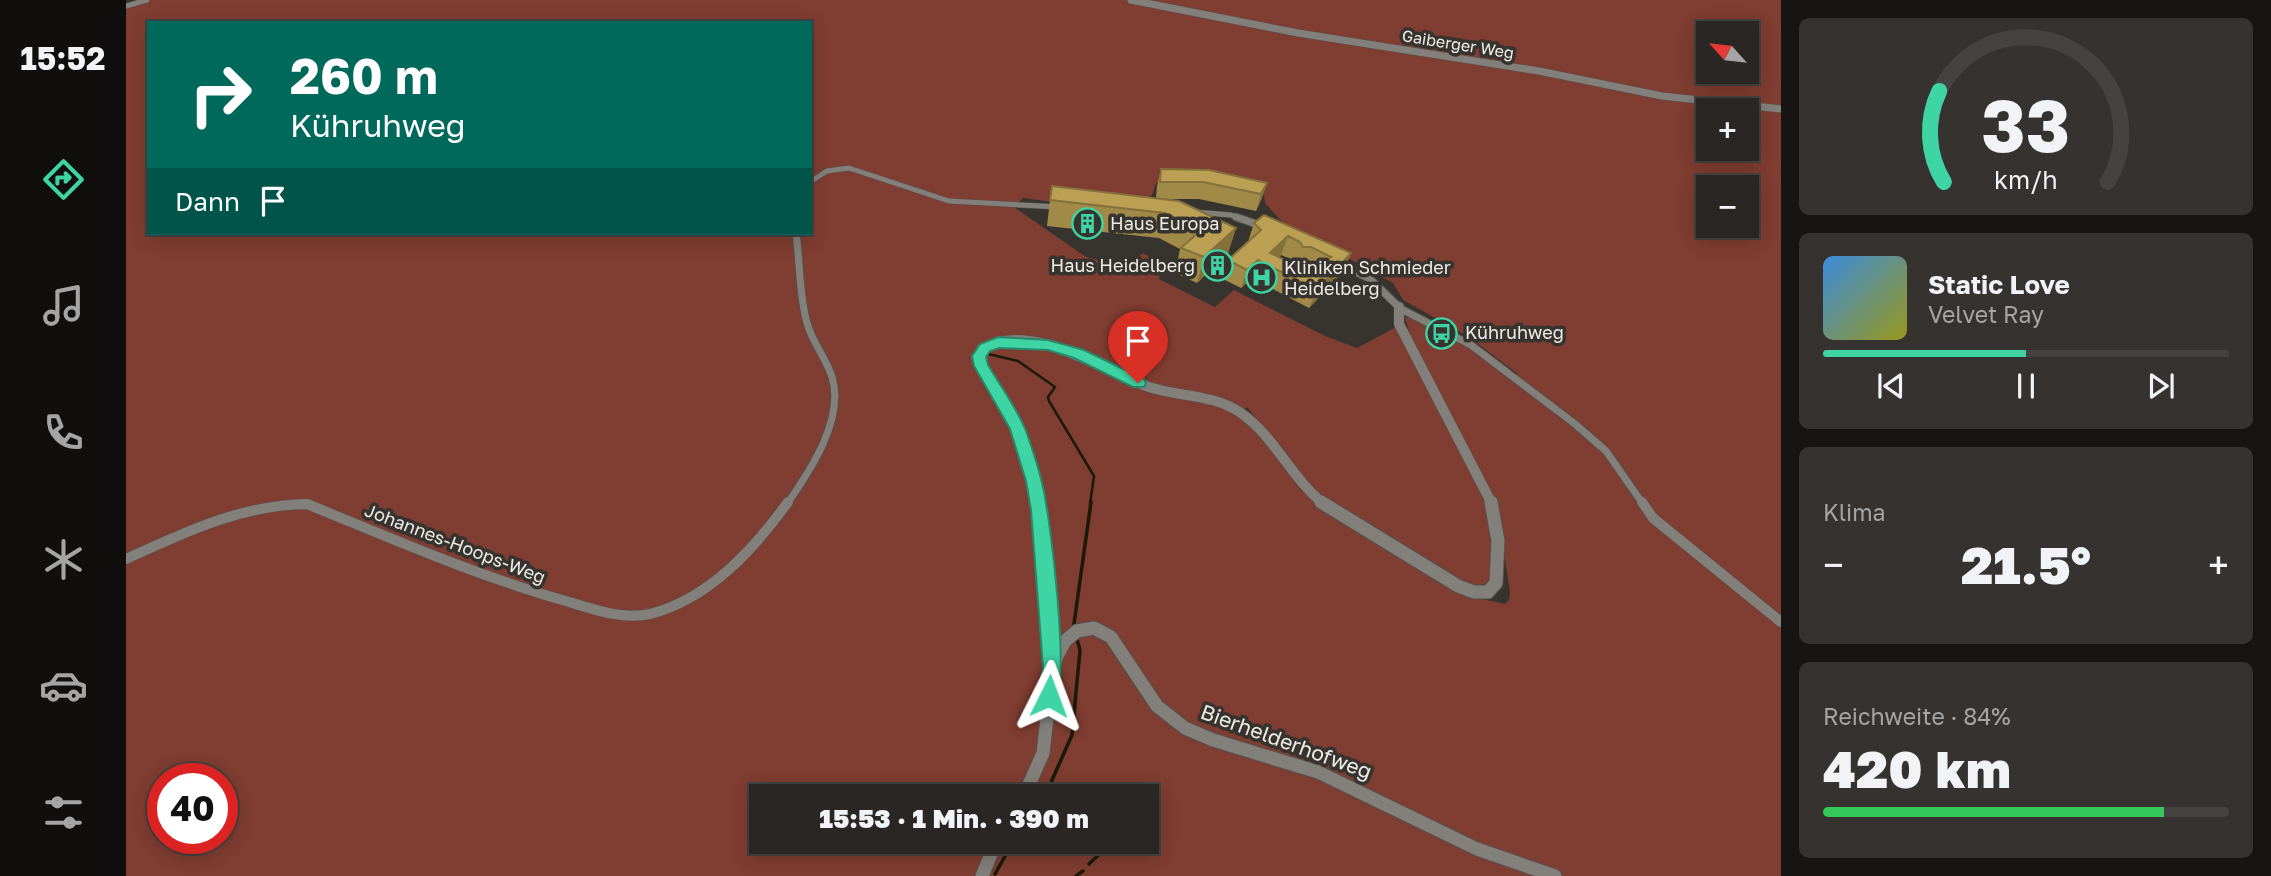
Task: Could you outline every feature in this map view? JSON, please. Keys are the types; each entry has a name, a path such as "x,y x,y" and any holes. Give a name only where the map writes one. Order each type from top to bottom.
{"street":[{"path":"126,6 147,0"},
{"name":"Gaiberger Weg","path":"1131,0 1298,33 1539,71 1662,96 1781,109"},
{"path":"812,181 832,169 847,168 949,201 1066,208"},
{"path":"1179,213 1231,215 1274,231"},
{"name":"Johannes-Hoops-Weg","path":"126,559 251,509 291,503 307,504 508,585 591,609 638,616 681,602 735,565 764,535 812,468 828,430 834,394 832,377 805,316 796,235"},
{"path":"1325,256 1370,279 1399,307 1471,345 1589,435 1606,451 1653,519 1781,622"},
{"path":"1030,784 1041,760 1052,667 1043,546 1034,481 1017,429 979,362 981,351 991,344 1001,342 1048,345 1079,354 1146,387 1227,404 1255,424 1297,479 1332,510 1396,546 1456,585 1475,592 1489,592 1497,586 1500,576 1498,533 1493,506 1399,324 1399,307"},
{"name":"Bierhelderhofweg","path":"1052,667 1058,650 1075,632 1089,628 1102,630 1115,642 1157,706 1185,728 1213,740 1318,772 1477,849 1555,876"},
{"path":"982,876 991,854"}],"shaded area":[{"path":"151,0 1781,0 1781,876 126,876 126,7","holes":["1202,181 1264,195 1265,203 1294,235 1344,256 1393,283 1403,300 1469,337 1518,374 1513,379 1467,346 1411,317 1405,318 1411,337 1496,501 1510,592 1509,600 1505,604 1468,596 1323,509 1300,489 1256,430 1238,414 1247,407 1313,490 1461,584 1472,586 1490,583 1495,567 1491,512 1396,327 1357,348 1325,336 1234,290 1215,307 1159,279 1161,264 1143,253 1125,266 1086,257 1014,207 1023,198 1071,204 1122,203 1152,195 1156,183"]}],"building":[{"path":"1161,169 1209,170 1267,183 1261,194 1203,182 1160,182"},
{"path":"1052,186 1179,201 1236,228 1204,257 1181,248 1201,230 1165,213 1050,200"},
{"path":"1264,215 1351,253 1317,290 1258,260 1247,270 1228,260 1261,230 1254,223","holes":["1288,236 1300,242 1303,247 1311,247 1331,257 1317,271 1305,266 1302,268 1270,253"]}],"waterway":[{"path":"984,353 1018,361 1055,387 1048,397 1049,401 1094,476 1090,504"},
{"path":"1074,624 1091,502"},
{"path":"1050,784 1072,735 1080,650 1077,640"},
{"path":"995,874 1006,854"},
{"path":"1089,864 1100,854"},
{"path":"1076,876 1083,871"}],"place":[{"name":"Haus Europa","path":"1087,224"},
{"name":"Haus Heidelberg","path":"1218,266"},
{"name":"Kliniken Schmieder Heidelberg","path":"1261,278"},
{"name":"Kühruhweg","path":"1442,333"}],"route":[{"path":"1049,696 1052,667 1045,571 1034,481 1017,429 981,366 979,356 985,347 998,342 1039,343 1079,354 1138,383"}]}
